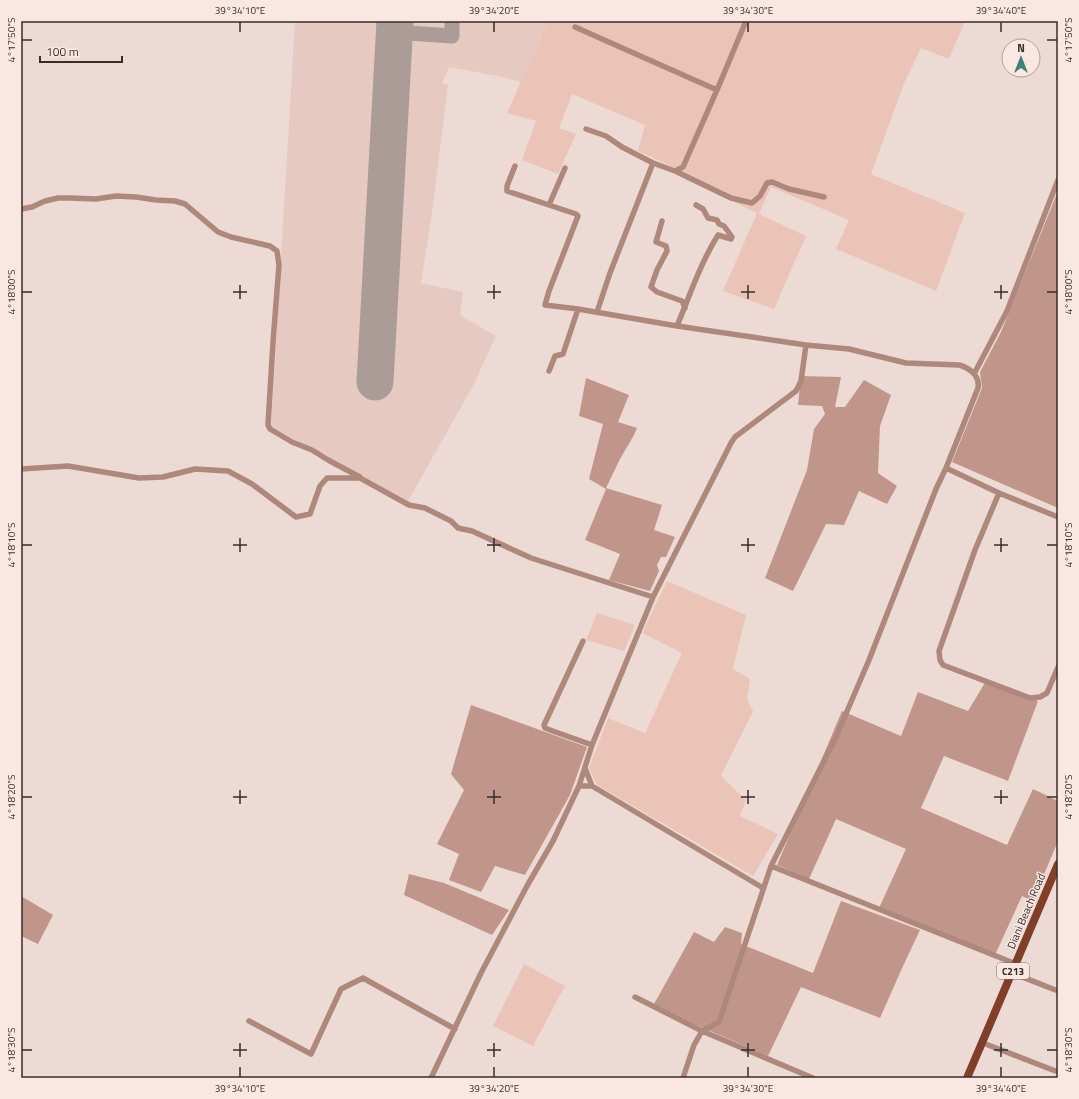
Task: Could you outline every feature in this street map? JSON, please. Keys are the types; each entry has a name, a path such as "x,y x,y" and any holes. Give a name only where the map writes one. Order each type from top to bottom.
{"main road":[{"name":"Diani Beach Road","path":"967,1078 1058,864"}],"street":[{"path":"675,171 683,167 746,21"},
{"path":"575,28 717,90"},
{"path":"586,128 606,136 622,147 653,163 675,171 731,198 752,203 760,196 768,183 772,182 789,189 824,197"},
{"path":"597,312 610,273 653,163"},
{"path":"515,166 507,186 507,191 576,214 578,218 545,304 677,326 863,352 906,363 959,365 965,367 974,374 978,380 978,388 936,489 870,660 836,737 771,866 719,1022 702,1031 694,1045 683,1078"},
{"path":"549,205 565,168"},
{"path":"974,374 1007,311 1058,180"},
{"path":"21,208 32,207 45,201 58,198 96,199 116,196 174,201 185,204 218,232 231,237 270,246 277,251 279,265 268,425 273,432 312,450 409,505 425,508 451,521 458,528 472,531 531,558 653,597"},
{"path":"677,326 701,266 718,235 731,239 732,237 724,226 719,224 717,220 708,218 703,209 696,205"},
{"path":"662,221 656,242 666,246 667,251 657,270 651,287 657,292 682,301 685,308"},
{"path":"549,371 555,356 563,354 578,309"},
{"path":"432,1078 481,972 553,841 579,786 592,745 653,597 731,443 735,437 796,391 799,386 806,345"},
{"path":"21,469 68,466 139,478 163,477 195,469 228,471 252,484 296,517 310,514 320,486 328,478 360,478"},
{"path":"946,468 999,493 1058,517"},
{"path":"999,493 970,565 939,652 940,660 943,665 1030,698 1040,697 1047,693 1058,667"},
{"path":"583,641 544,725 545,728 592,745"},
{"path":"585,768 592,786"},
{"path":"579,786 592,786 763,888"},
{"path":"771,866 1016,964"},
{"path":"1012,973 1058,991"},
{"path":"249,1021 311,1054 341,989 362,978 455,1029"},
{"path":"635,997 702,1031 813,1078"},
{"path":"983,1043 1058,1072"}],"shaded area":[{"path":"295,21 548,21 521,82 449,67 442,83 448,85 432,213 421,283 463,292 460,315 496,336 473,386 408,501 271,427"},
{"path":"548,21 965,21 949,59 921,48 903,86 871,174 965,213 936,291 836,249 849,220 771,187 759,214 806,236 774,309 723,291 757,213 684,178 682,171 638,151 645,125 572,94 559,128 576,134 558,174 522,160 536,121 507,113"},
{"path":"1058,191 1058,508 952,462 982,388 980,372 1001,332"},
{"path":"801,376 841,377 835,407 845,407 864,380 891,395 880,426 878,473 897,486 887,504 859,491 844,525 826,524 793,591 765,578 807,470 814,429 825,414 822,406 798,405"},
{"path":"586,378 629,395 618,422 637,428 606,488 662,505 654,530 675,537 666,557 661,557 657,565 659,571 650,591 609,580 620,554 585,540 606,489 589,479 603,424 579,416"},
{"path":"667,581 746,615 733,669 750,679 747,699 753,711 721,776 746,800 740,816 778,834 753,876 597,785 589,768 608,718 645,733 682,653 642,633"},
{"path":"597,613 635,625 624,651 586,640"},
{"path":"986,681 1038,701 1008,781 944,756 921,808 1007,845 1033,789 1058,801 1058,841 1033,901 1022,896 995,955 879,908 906,849 836,819 809,879 777,865 842,711 901,736 918,692 968,711"},
{"path":"471,705 587,747 570,795 525,875 495,866 481,892 449,880 459,854 437,844 464,790 451,774"},
{"path":"409,874 444,883 509,910 492,935 404,895"},
{"path":"21,896 53,915 38,944 21,936"},
{"path":"841,901 920,930 880,1018 801,987 768,1056 694,1024 654,1004 694,932 714,942 725,927 742,933 741,944 813,973"},
{"path":"524,964 565,986 533,1046 493,1026"}],"taxiway":[{"path":"394,32 452,36 452,21"}],"runway":[{"path":"375,382 395,21"}]}
